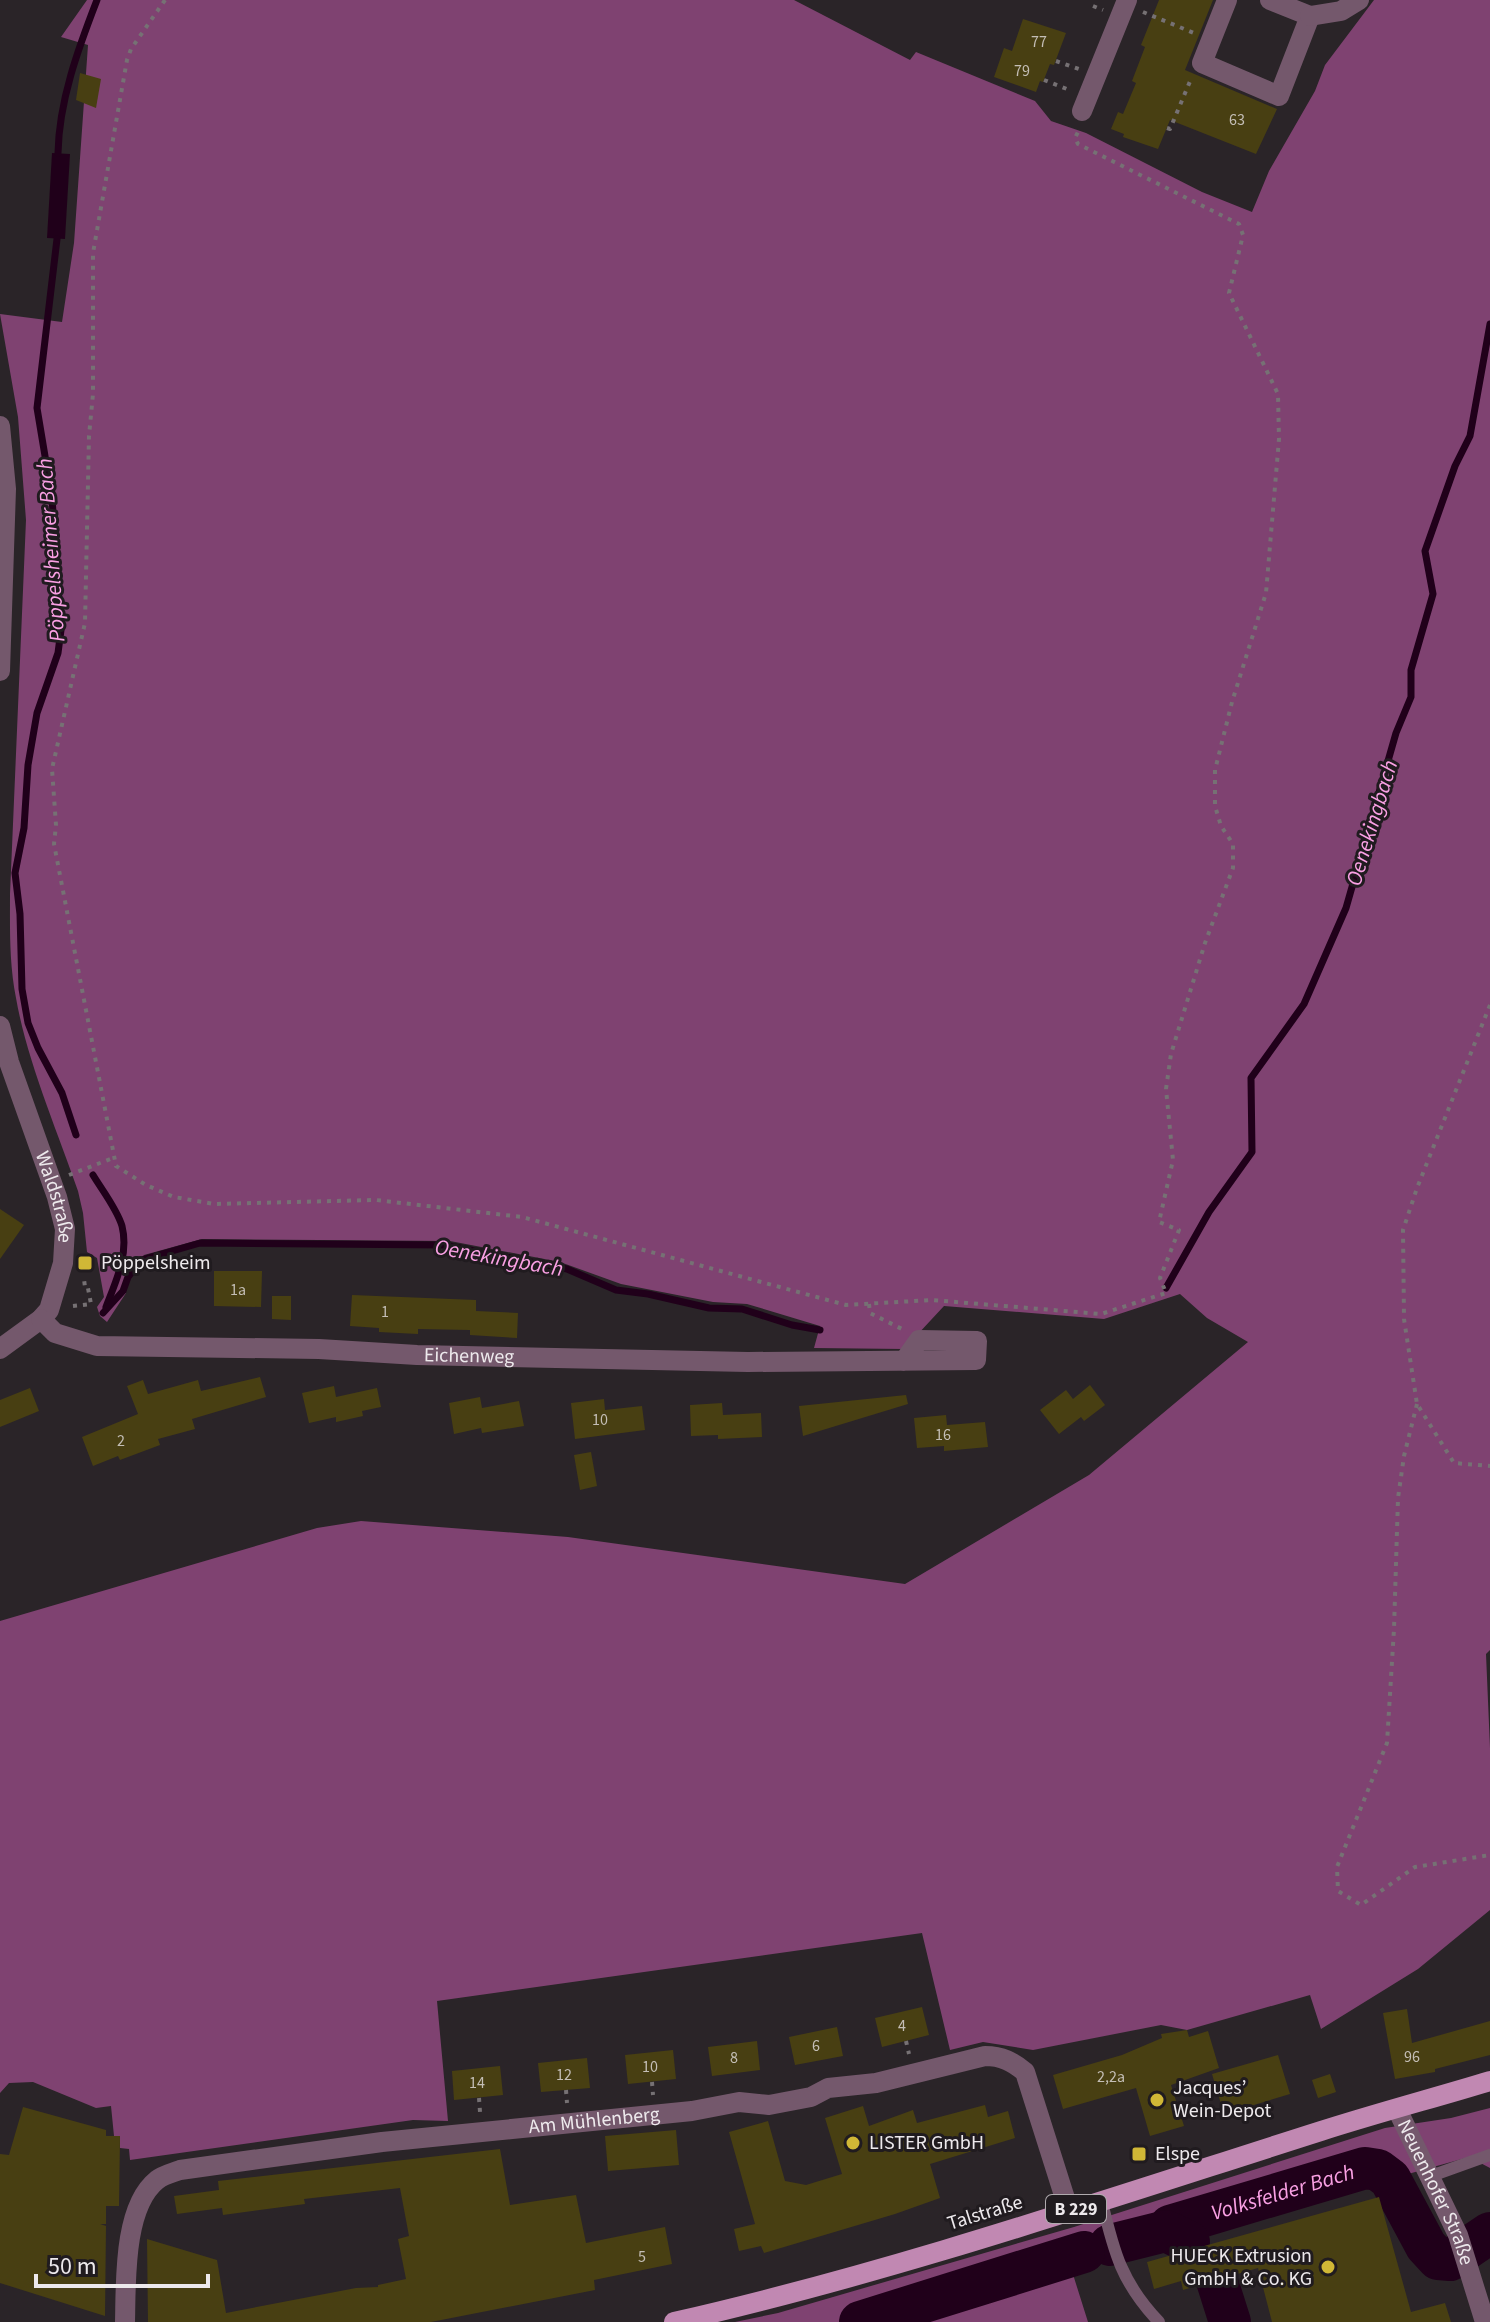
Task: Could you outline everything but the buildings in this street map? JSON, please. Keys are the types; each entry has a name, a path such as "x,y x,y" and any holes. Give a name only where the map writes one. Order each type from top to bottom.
{"main road":[{"name":"Talstraße","path":"674,2322 853,2277 1490,2081"}],"street":[{"path":"1227,0 1202,63 1279,96 1310,16"},
{"path":"1270,0 1310,16 1341,11 1359,0"},
{"path":"1080,121 1126,2"},
{"path":"0,426 6,489 0,671"},
{"name":"Waldstraße","path":"0,1026 9,1062 52,1182 65,1229 63,1263 49,1310 0,1349"},
{"name":"Eichenweg","path":"41,1319 55,1333 97,1346 319,1349 417,1355 748,1362 976,1360 977,1341 919,1340"},
{"path":"904,1361 919,1340"},
{"name":"Am Mühlenberg","path":"125,2322 131,2227 143,2199 157,2180 180,2170 382,2142 692,2111 739,2102 769,2105 811,2097 828,2088 876,2083 985,2056 997,2056 1013,2062 1025,2072 1069,2211"},
{"name":"Neuenhofer Straße","path":"1397,2109 1458,2235 1485,2322"}],"lane":[{"path":"1431,2176 1490,2155"},
{"path":"1102,2202 1113,2253 1138,2300 1159,2322"}],"path":[{"path":"165,0 131,49 127,60 93,253 93,394 89,436 85,623 52,769 56,825 54,844 116,1166 174,1197 214,1204 376,1200 522,1217 836,1302 869,1304 932,1300 1101,1314 1166,1293 1160,1278 1179,1230 1159,1222 1173,1160 1166,1089 1178,1024 1233,868 1233,844 1221,826 1215,806 1215,770 1232,702 1266,593 1276,486 1278,394 1229,293 1243,235 1239,224 1078,144 1075,138 1080,121"},
{"path":"1126,2 1211,40"},
{"path":"1167,128 1170,129 1198,62 1202,63"},
{"path":"1490,1005 1403,1230 1404,1319 1417,1404 1404,1456 1398,1498 1387,1743 1337,1867 1338,1891 1361,1905 1415,1867 1490,1855"},
{"path":"52,1182 113,1158"},
{"path":"869,1304 870,1313 917,1334 919,1340"},
{"path":"1417,1404 1454,1463 1490,1466"},
{"path":"906,2041 910,2060"},
{"name":"Am Mühlenberg","path":"566,2090 568,2108"},
{"path":"479,2098 481,2117"}],"shaded area":[{"path":"87,0 794,0 910,60 916,52 1035,101 1051,121 1086,133 1202,192 1252,212 1269,171 1315,91 1325,65 1374,0 1490,0 1490,1650 1486,1654 1490,1748 1490,1910 1418,1969 1321,2029 1310,1995 1187,2030 1161,2025 1033,2050 983,2042 950,2050 922,1933 437,2001 448,2121 413,2120 130,2160 129,2149 120,2148 120,2136 114,2136 111,2106 96,2108 33,2082 9,2083 0,2093 0,1621 317,1528 361,1521 568,1537 905,1584 1089,1475 1248,1342 1207,1318 1180,1294 1104,1319 944,1306 904,1349 814,1348 820,1326 747,1304 713,1302 621,1284 560,1262 450,1241 202,1239 144,1255 121,1289 126,1293 107,1322 100,1316 97,1307 104,1297 97,1258 87,1252 78,1191 27,1046 12,972 10,894 26,520 18,417 0,314 62,322 74,243 88,45 61,37"},
{"path":"52,153 70,154 65,239 47,238"},
{"path":"1490,2108 1490,2168 1469,2157 1071,2268 1088,2322 735,2322 778,2313 1074,2227 1385,2128 1451,2118"}],"waterway":[{"name":"Pöppelsheimer Bach","path":"58,153 66,95 97,0"},
{"name":"Pöppelsheimer Bach","path":"57,239 37,408 52,498 61,630 58,653 37,713 28,765 24,828 15,873 20,914 22,989 28,1023 62,1093 76,1135"},
{"name":"Oenekingbach","path":"1166,1288 1209,1212 1252,1152 1251,1078 1304,1004 1346,908 1396,733 1411,697 1411,670 1433,594 1425,551 1455,466 1470,436 1490,324"},
{"name":"Pöppelsheimer Bach","path":"93,1175 117,1213 124,1236 120,1267 106,1307"},
{"name":"Oenekingbach","path":"103,1313 123,1291 128,1277 141,1260 200,1243 445,1245 567,1269 616,1290 709,1308 742,1309 792,1325 820,1330"},
{"name":"Volksfelder Bach","path":"1166,2231 1170,2226 1365,2168 1378,2170 1390,2179 1426,2246 1438,2259 1450,2260 1490,2233"},
{"name":"Elspe","path":"1110,2245 1166,2231 1189,2242"},
{"name":"Elspe","path":"860,2322 1084,2252"},
{"name":"Elspe","path":"1217,2281 1230,2322"}],"place":[{"name":"Pöppelsheim","path":"85,1263"},
{"name":"Jacques’ Wein-Depot","path":"1157,2100"},
{"name":"LISTER GmbH","path":"853,2143"},
{"name":"Elspe","path":"1139,2154"},
{"name":"HUECK Extrusion GmbH & Co. KG","path":"1328,2267"}]}
